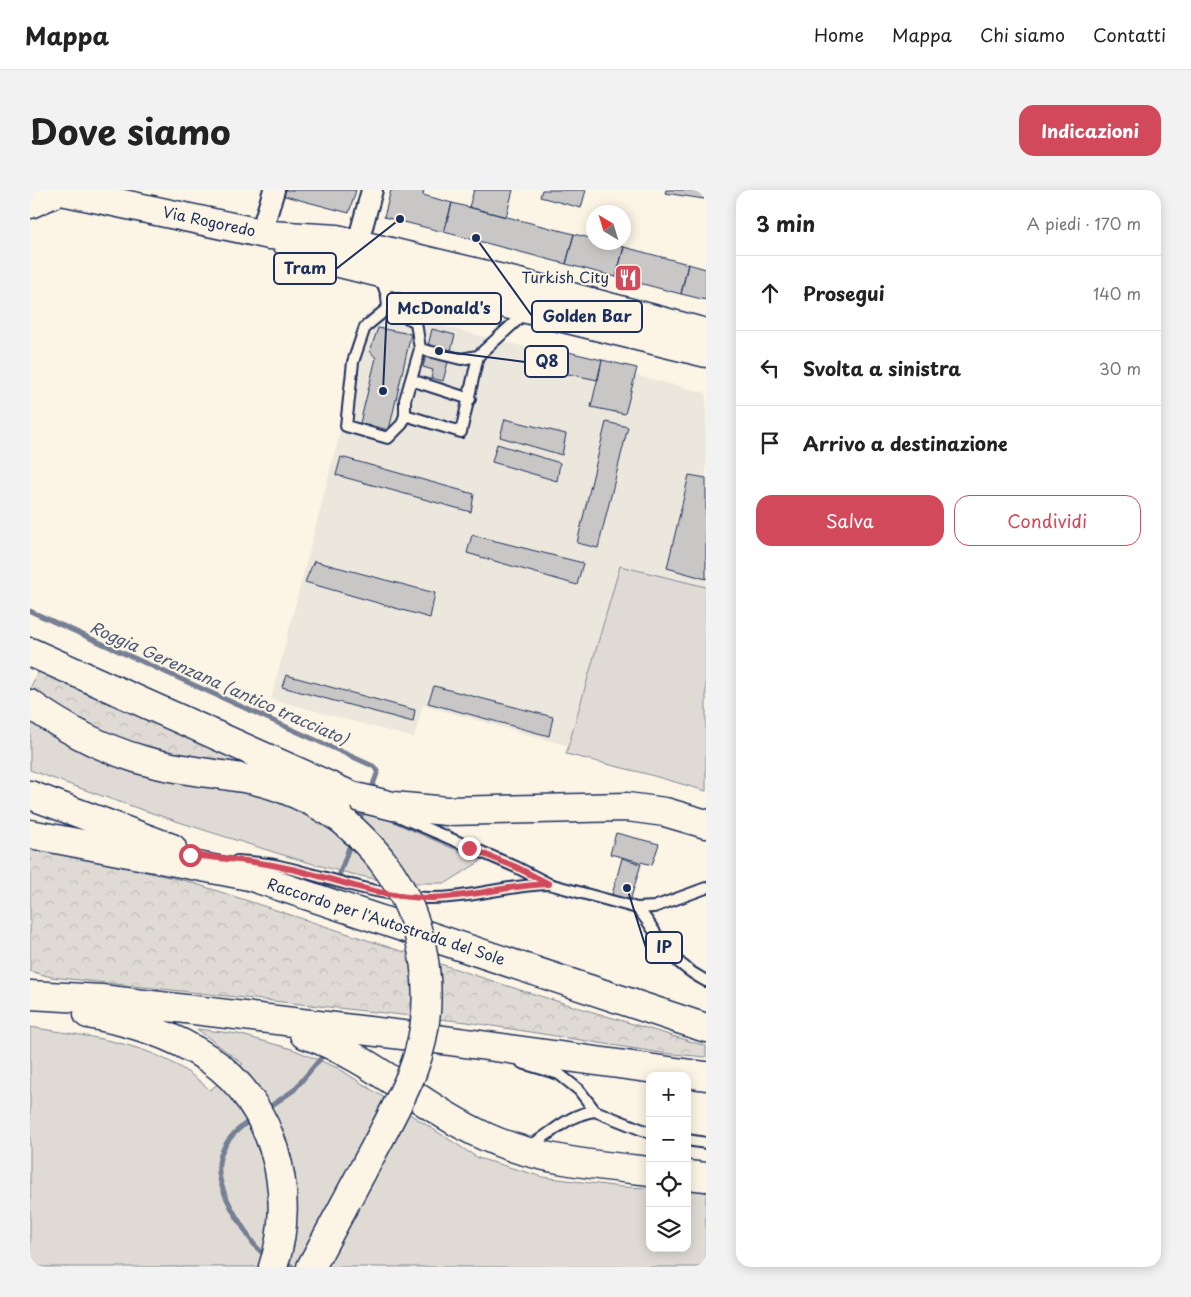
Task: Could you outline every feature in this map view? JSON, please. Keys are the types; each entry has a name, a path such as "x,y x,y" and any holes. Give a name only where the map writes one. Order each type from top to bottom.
{"main road":[{"name":"Via Rogoredo","path":"30,192 59,190 266,234 306,252 354,255 706,353"},
{"path":"30,204 59,190"},
{"name":"Via Rogoredo","path":"354,255 379,272 520,300 706,333"},
{"path":"30,652 346,807 366,842 384,862 407,900 423,950 426,1000 424,1025 412,1072 378,1142 311,1267"},
{"path":"30,704 76,734 117,752 173,768 275,786 318,804 346,807 393,806 447,811 627,807 665,812 706,824"},
{"path":"30,795 200,856 239,868"},
{"name":"Raccordo per l'Autostrada del Sole","path":"30,834 239,868 706,1028"},
{"path":"30,995 101,999 436,1039 706,1076"},
{"path":"30,1003 137,1024 192,1048 229,1075 246,1094 258,1112 268,1131 279,1169 283,1216 273,1267"},
{"path":"260,1019 328,1042 368,1064 458,1122 485,1136 523,1150 595,1165 646,1171"},
{"path":"691,1175 706,1177"}],"street":[{"path":"266,234 274,190"},
{"path":"354,255 372,190"}],"lane":[{"path":"379,272 387,296 388,308"},
{"path":"405,415 461,432 470,399 478,356 520,300"},
{"path":"388,308 416,322 420,349 405,400 405,415 402,424 388,438 346,426 353,362 364,327 388,308"},
{"path":"420,349 461,358 478,356"},
{"path":"411,380 470,399"},
{"path":"346,807 516,867 549,884 637,908 654,907 706,888"},
{"path":"239,868 277,866 390,894 428,898 456,896 526,884 549,884"},
{"path":"637,908 653,926 670,953 694,975 706,981"},
{"path":"436,1039 560,1074 579,1090 595,1111"},
{"path":"523,1150 541,1140 579,1113 595,1111 646,1132"},
{"path":"691,1141 706,1143"}],"shaded area":[{"path":"372,308 706,393 706,587 620,566 568,746 423,705 414,738 271,699"}],"green space":[{"path":"620,566 706,587 706,791 566,754"},
{"path":"41,667 260,765 256,774 155,751 97,729 56,706 30,688"},
{"path":"30,716 291,807 334,830 366,858 385,881 331,869 277,853 136,808 30,770"},
{"path":"319,789 481,861 446,883 412,883"},
{"path":"30,847 187,881 520,990 706,1046 706,1057 662,1053 467,1022 51,977 30,971"},
{"path":"30,1027 103,1039 148,1052 170,1061 210,1090 243,1064 197,1029 238,1034 292,1049 338,1068 478,1158 543,1177 621,1187 646,1188 646,1252 691,1252 691,1189 706,1189 706,1267 30,1267"}],"building":[{"path":"282,190 356,190 349,213 281,195"},
{"path":"391,190 424,190 423,195 452,203 444,232 384,217"},
{"path":"474,190 513,190 506,217 469,207"},
{"path":"542,190 586,190 581,208 540,197"},
{"path":"666,190 706,190 706,193 704,199 665,193"},
{"path":"452,203 574,234 566,264 444,232"},
{"path":"574,234 586,237 586,250 623,250 616,277 566,264"},
{"path":"631,249 688,264 681,294 616,277 623,250"},
{"path":"688,264 706,269 706,300 681,294"},
{"path":"378,328 411,334 389,430 360,423 376,358 370,351"},
{"path":"432,329 455,335 443,381 431,378 433,370 423,367"},
{"path":"564,351 602,360 598,380 558,372"},
{"path":"602,360 637,368 625,414 591,407"},
{"path":"505,419 566,434 562,455 500,437"},
{"path":"606,422 628,427 598,548 577,543"},
{"path":"497,444 560,463 557,481 492,462"},
{"path":"341,457 474,494 471,512 336,475"},
{"path":"689,475 706,478 706,579 667,568"},
{"path":"472,535 583,563 577,585 467,553"},
{"path":"314,561 435,593 430,618 305,582"},
{"path":"286,675 415,710 413,722 282,687"},
{"path":"434,686 553,717 549,736 428,703"},
{"path":"616,833 659,844 652,865 610,854"},
{"path":"622,858 641,864 627,911 609,906"}],"waterway":[{"name":"Roggia Gerenzana (antico tracciato)","path":"30,611 373,766 378,771 371,790"},
{"name":"Roggia Gerenzana (antico tracciato)","path":"358,824 364,808"},
{"name":"Roggia Gerenzana (antico tracciato)","path":"340,873 352,839"},
{"name":"Roggia Gerenzana (antico tracciato)","path":"265,1110 294,1090 326,1052"},
{"name":"Roggia Gerenzana (antico tracciato)","path":"252,1119 237,1131 227,1143 221,1155 219,1167 220,1180 232,1209 249,1237 259,1250 268,1256"},
{"name":"Roggia Gerenzana (antico tracciato)","path":"283,1262 293,1267"}],"place":[{"name":"Tram","path":"400,219"},
{"name":"Golden Bar","path":"476,238"},
{"name":"Turkish City","path":"628,278"},
{"name":"Q8","path":"439,351"},
{"name":"McDonald's","path":"383,391"},
{"name":"IP","path":"627,888"}],"route":[{"path":"190,855 277,866 390,894 428,898 456,896 526,884 549,884 516,867 469,848"}]}
